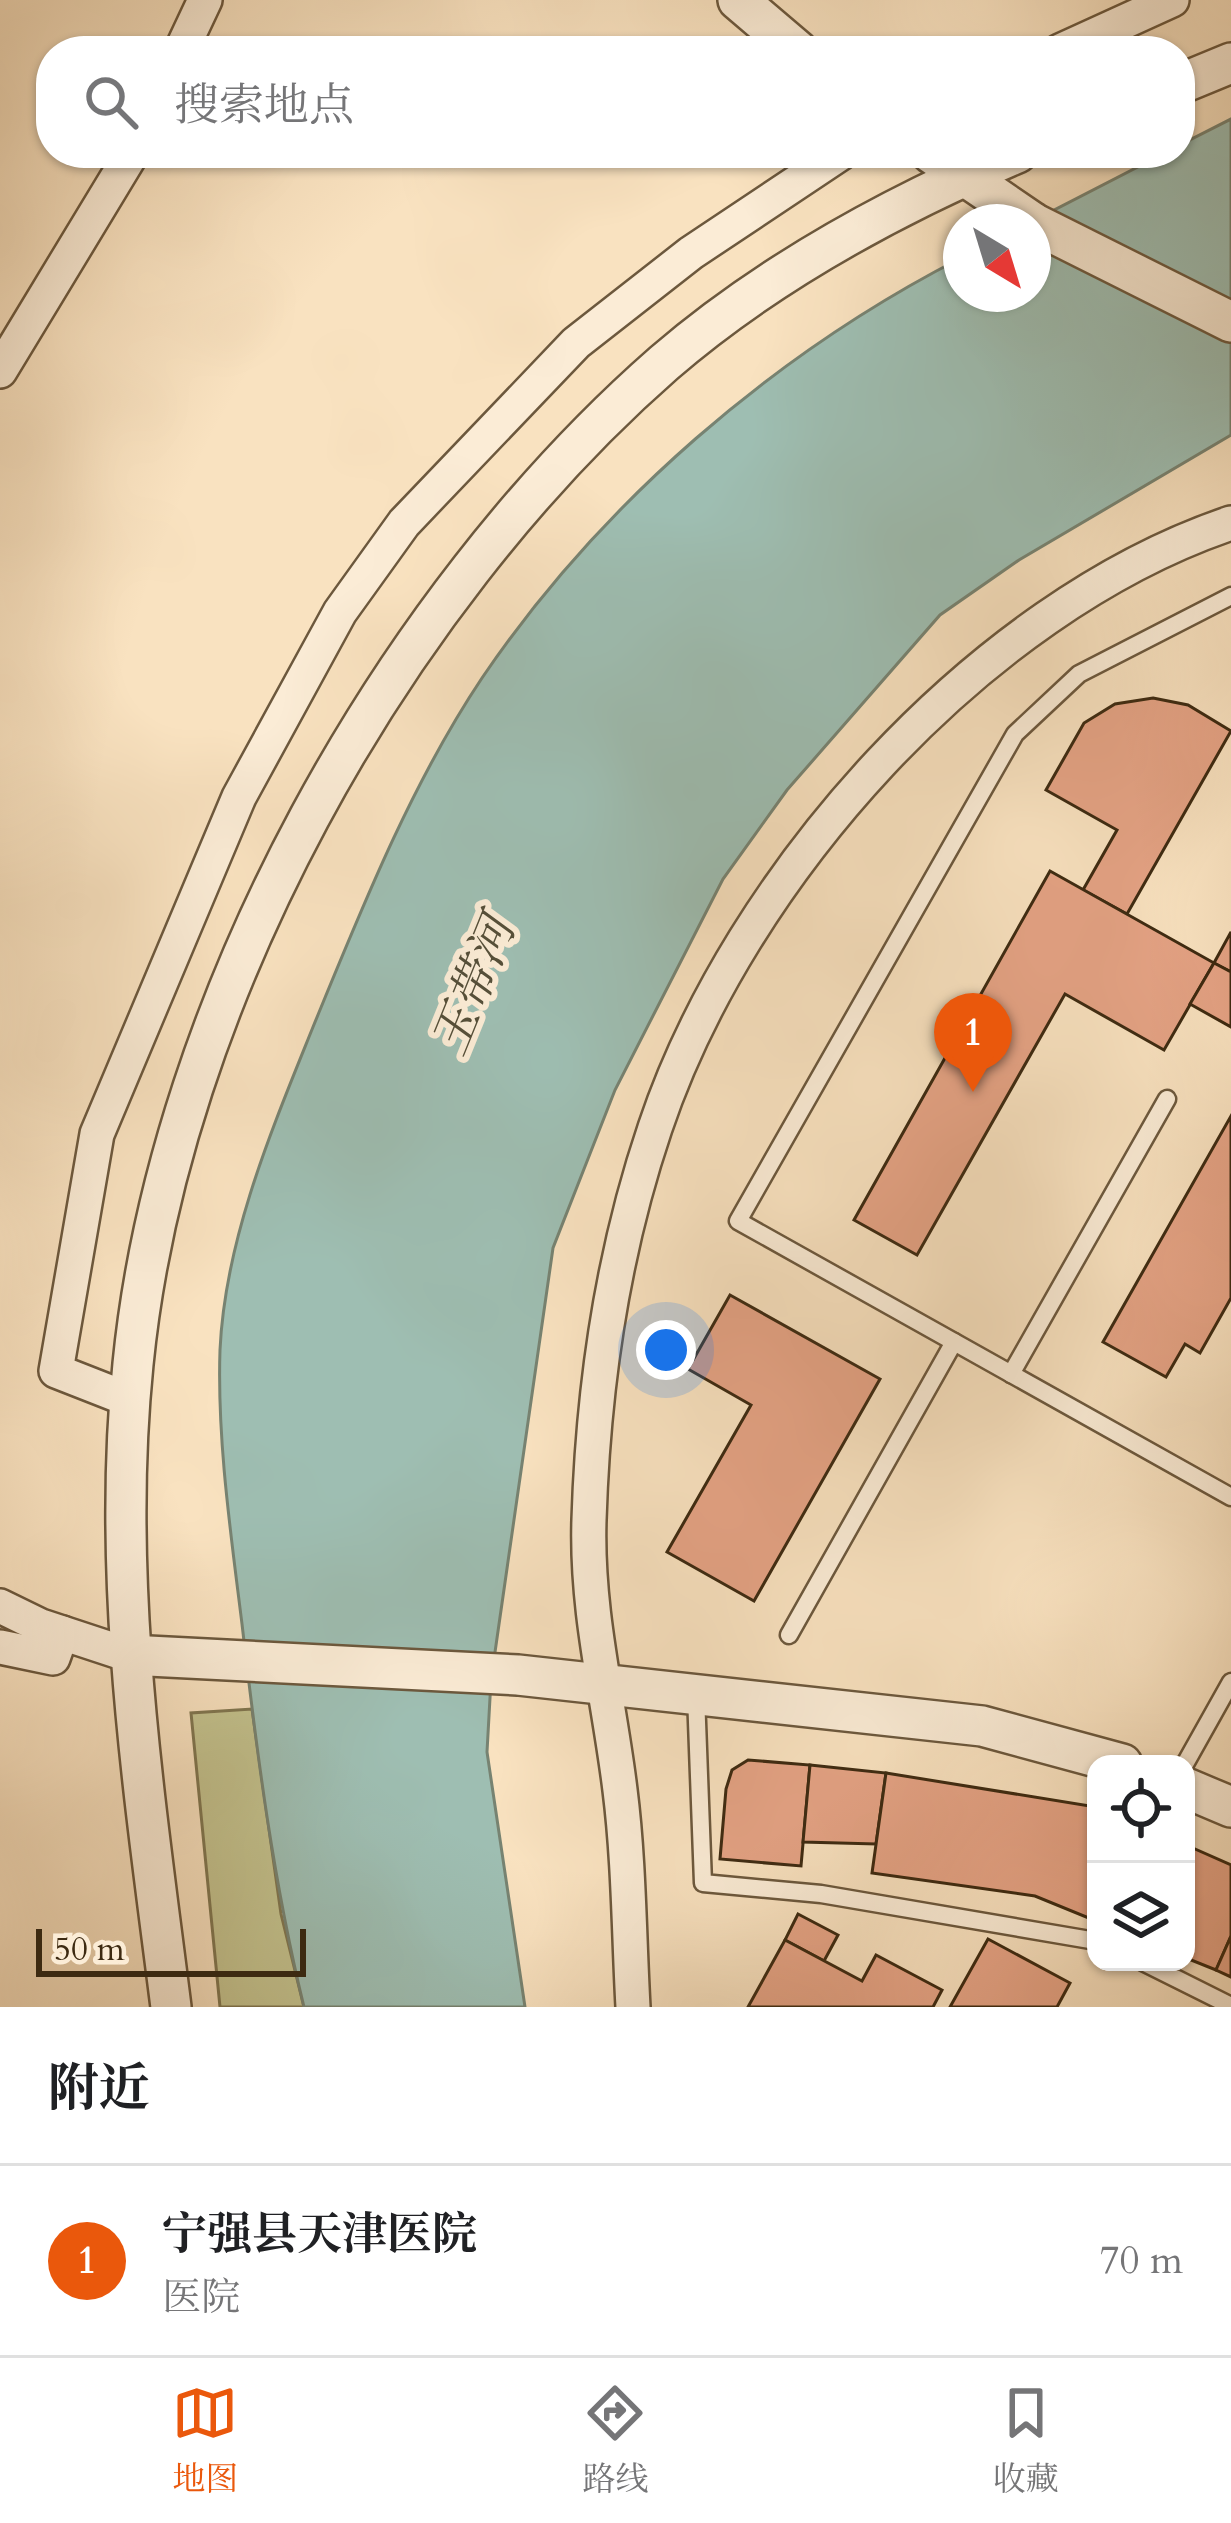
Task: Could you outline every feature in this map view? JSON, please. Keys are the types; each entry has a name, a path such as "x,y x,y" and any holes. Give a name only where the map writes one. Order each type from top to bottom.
{"street":[{"path":"188,36 205,0"},
{"path":"739,0 781,36"},
{"path":"1093,36 1172,0"},
{"path":"1195,78 1231,63"},
{"path":"0,370 123,168"},
{"path":"130,1400 56,1371 97,1134 238,797 340,612 404,523 484,433 576,343 692,253 819,168"},
{"path":"171,2007 129,1654 125,1496 144,1279 162,1193 206,1054 293,854 345,754 404,660 502,531 663,364 942,168"},
{"path":"954,168 1006,204"},
{"path":"1051,232 1231,322"},
{"path":"644,2004 620,1792 589,1604 589,1517 614,1286 656,1125 702,1018 810,849 893,749 940,702 1020,636 1109,576 1149,554 1231,523"},
{"path":"0,1606 62,1633 129,1654 518,1675 982,1726 1089,1755"},
{"path":"0,1647 53,1658 62,1633"},
{"path":"1195,1792 1231,1807"}],"lane":[{"path":"1231,596 1079,674 1016,734 738,1221 1231,1497"},
{"path":"1011,1374 1166,1099"},
{"path":"789,1635 955,1342"},
{"path":"1190,1755 1231,1682"},
{"path":"696,1695 703,1883 821,1894 1087,1939"},
{"path":"1161,1971 1231,2006"}],"shaded area":[{"path":"252,1709 281,1914 304,2007 220,2007 191,1713"}],"water":[{"name":"玉带河","path":"1231,119 1231,435 1019,560 940,615 787,790 723,879 615,1090 553,1248 491,1680 487,1752 525,2007 304,2007 275,1864 254,1721 226,1487 220,1350 231,1267 267,1145 410,804 482,678 580,552 636,494 758,387 892,296 943,268 943,312 1051,312 1051,212 1136,168 1195,168 1195,137"}],"building":[{"path":"1153,698 1188,705 1231,731 1127,914 1083,890 1117,830 1046,790 1084,723 1115,704"},
{"path":"1050,871 1214,963 1164,1050 1065,994 917,1255 854,1220"},
{"path":"1231,932 1231,972 1214,963"},
{"path":"1214,963 1231,972 1231,1027 1190,1004"},
{"path":"1231,1116 1231,1298 1200,1353 1185,1344 1166,1377 1103,1342"},
{"path":"730,1295 880,1379 754,1601 667,1552 751,1405 688,1369"},
{"path":"748,1760 810,1765 801,1866 720,1859 726,1789 732,1770"},
{"path":"810,1765 886,1773 876,1844 803,1842"},
{"path":"886,1773 1087,1806 1087,1917 1035,1896 872,1873"},
{"path":"1195,1849 1231,1865 1231,1936 1216,1970 1195,1962"},
{"path":"798,1914 838,1935 824,1961 785,1940"},
{"path":"1231,1936 1231,1977 1216,1970"},
{"path":"988,1939 1070,1983 1057,2007 950,2007"},
{"path":"785,1940 862,1981 876,1955 942,1990 933,2007 748,2007"}],"place":[{"name":"宁强县天津医院","path":"973,1092"}]}
